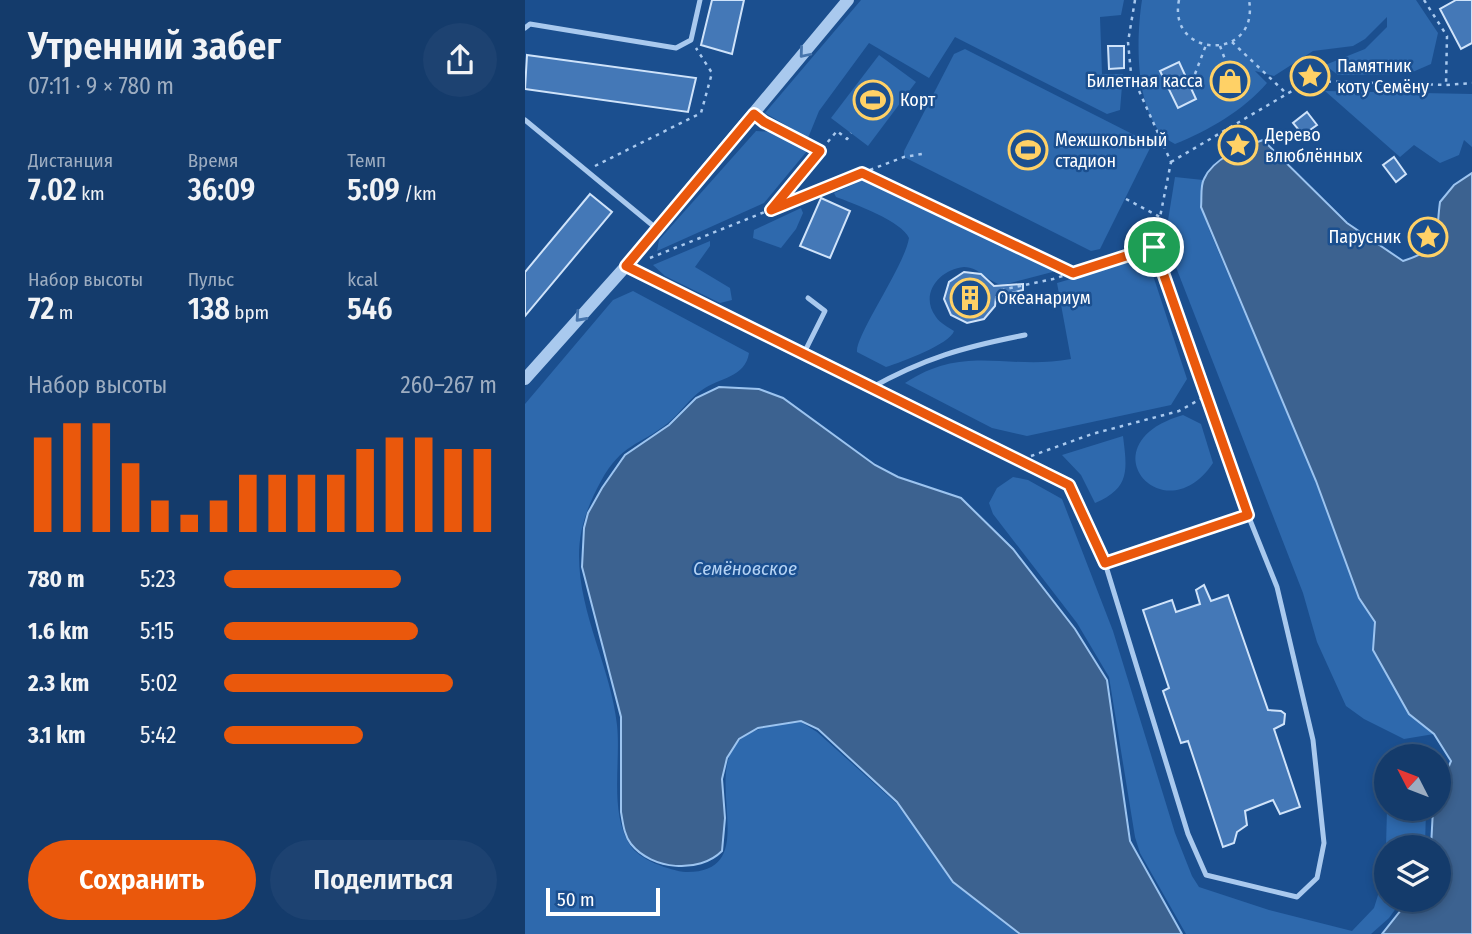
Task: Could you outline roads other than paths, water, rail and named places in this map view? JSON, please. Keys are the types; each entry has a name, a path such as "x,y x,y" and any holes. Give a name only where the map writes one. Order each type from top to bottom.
{"street":[{"path":"525,379 626,266 848,0"}],"lane":[{"path":"525,27 530,24 676,48 691,40 700,0"},
{"path":"525,120 657,229"},
{"path":"626,266 869,389 1069,485 1105,563 1188,834 1206,875 1297,897 1317,878 1324,843 1313,740 1277,587 1248,515 1105,563"},
{"path":"803,355 825,311 808,298"},
{"path":"869,389 912,365 971,345 1025,335"}],"water":[{"path":"1263,140 1347,223 1403,261 1431,246 1437,233 1440,202 1454,185 1472,173 1472,934 1382,934 1399,912 1451,912 1451,835 1432,835 1432,821 1451,821 1451,744 1440,744 1434,734 1409,714 1373,650 1375,622 1359,598 1316,481 1201,207 1203,182 1208,172 1221,159"},
{"name":"Семёновское","path":"719,387 759,389 783,398 875,465 898,477 961,498 1013,549 1075,629 1107,680 1130,841 1182,934 1020,934 953,882 897,802 818,729 801,721 758,728 739,739 727,758 722,779 725,818 722,851 701,863 676,866 651,859 631,844 625,833 621,812 621,717 582,567 584,528 588,513 602,488 625,455 669,425 696,398"}],"place":[{"name":"Памятник коту Семёну","path":"1310,76"},
{"name":"Билетная касса","path":"1230,81"},
{"name":"Корт","path":"873,100"},
{"name":"Дерево влюблённых","path":"1238,145"},
{"name":"Межшкольный стадион","path":"1028,150"},
{"name":"Парусник","path":"1428,237"},
{"name":"Океанариум","path":"970,298"}]}
